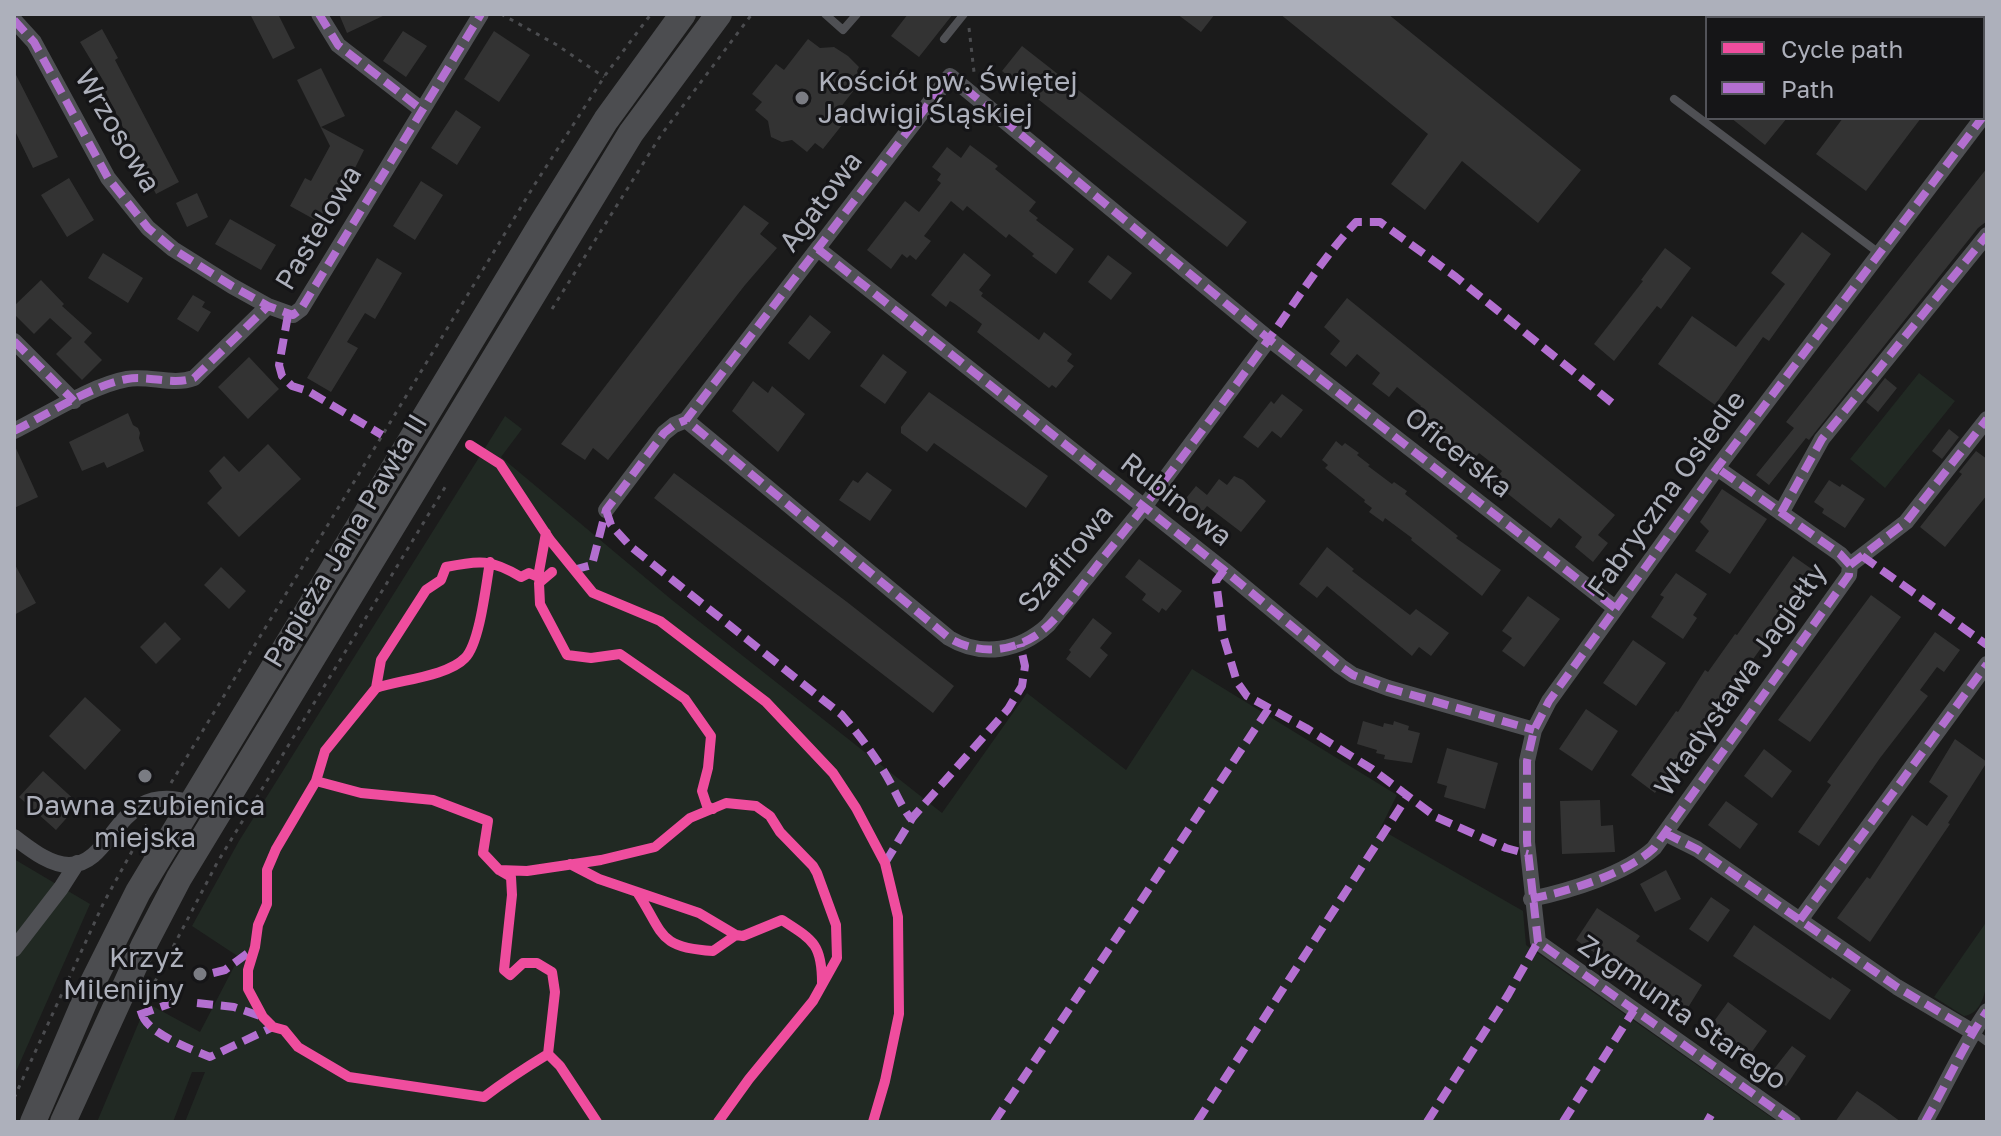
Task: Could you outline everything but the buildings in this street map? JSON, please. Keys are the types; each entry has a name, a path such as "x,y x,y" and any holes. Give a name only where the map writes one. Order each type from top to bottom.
{"main road":[{"name":"Papieża Jana Pawła II","path":"33,1122 105,957 138,892 542,223 606,120 683,14"},
{"name":"Papieża Jana Pawła II","path":"63,1122 144,945 187,864 631,133 719,14"}],"street":[{"path":"319,14 338,45 422,110"},
{"name":"Pastelowa","path":"14,431 123,380 146,378 179,381 194,378 268,306 288,315 299,312 481,14"},
{"name":"Wrzosowa","path":"14,20 34,42 95,158 135,213 173,249 268,306"},
{"name":"Agatowa","path":"606,510 664,433 686,420 950,76 1269,339"},
{"name":"Fabryczna Osiedle","path":"1542,946 1535,936 1531,899 1527,776 1534,730 1549,701 1717,468 1980,120"},
{"path":"1781,513 1822,439 1987,235"},
{"name":"Rubinowa","path":"818,249 1353,675 1534,730"},
{"name":"Szafirowa","path":"686,420 949,638 975,649 1008,648 1031,639 1048,625 1144,507 1269,339"},
{"name":"Oficerska","path":"1269,339 1615,608"},
{"path":"14,341 74,401"},
{"path":"1850,565 1906,522 1987,419"},
{"name":"Władysława Jagiełły","path":"1531,899 1581,885 1650,852 1847,578 1850,565 1840,554 1717,468"},
{"path":"1800,920 1987,664"},
{"path":"14,837 55,862 71,865 91,856 127,815 152,799 174,798 191,803"},
{"path":"1665,833 1697,849 1897,987 1973,1032"},
{"path":"14,949 77,863"},
{"name":"Zygmunta Starego","path":"1542,946 1793,1122"},
{"path":"1925,1122 1987,1011"}],"lane":[{"path":"825,14 843,30 857,14"},
{"path":"944,39 963,16"},
{"path":"1674,99 1705,119"},
{"path":"1706,120 1880,253"},
{"path":"1973,1032 1987,1042"}],"path":[{"path":"501,14 557,45 604,77"},
{"path":"550,314 661,135 752,14"},
{"path":"963,16 969,27 975,96"},
{"path":"148,994 217,863 454,472"},
{"path":"154,983 179,994"}],"shaded area":[{"path":"1919,373 1955,401 1885,488 1850,459"},
{"path":"505,416 522,429 501,457 672,600 942,813 1027,693 1126,770 1192,669 1397,795 1380,829 1523,911 1526,945 1775,1120 185,1122 205,1072 192,1072 173,1122 97,1122 147,1003 200,1032 239,957 192,926 239,841"},
{"path":"14,859 90,904 14,1076"},
{"path":"1987,921 1988,976 1985,991 1974,1012 1964,1016 1934,997"}],"marked path":[{"path":"319,14 338,45 422,110"},
{"path":"14,20 34,42 108,178 148,228 173,249 232,286 268,306 293,315 301,309 481,14"},
{"path":"1615,608 1269,339 950,76 686,420 949,638 970,647 992,649 1025,642 1063,610 1189,448 1249,367 1268,340 1279,325 1310,280 1321,265 1356,222 1380,222 1456,277 1616,406"},
{"path":"1793,1122 1538,942 1527,842 1527,761 1534,730 1549,701 1717,468 1980,120"},
{"path":"1781,513 1822,439 1987,235"},
{"path":"818,249 1353,675 1534,730"},
{"path":"14,431 114,382 135,378 178,381 194,378 268,306"},
{"path":"288,315 279,365 282,376 292,386 308,391 382,435"},
{"path":"14,341 74,401"},
{"path":"1850,565 1906,522 1987,419"},
{"path":"573,570 592,565 606,510 664,433 686,420"},
{"path":"1531,899 1613,873 1654,848 1849,575 1850,565 1840,554 1717,468"},
{"path":"606,510 611,525 630,546 842,715 874,756 912,820"},
{"path":"1862,556 1987,645"},
{"path":"1224,570 1216,581 1223,635 1237,682 1247,696 1372,769 1436,817 1506,848 1528,854"},
{"path":"885,863 913,817 1008,709 1022,686 1025,666 1020,644"},
{"path":"1800,920 1987,664"},
{"path":"994,1122 1269,708"},
{"path":"1197,1122 1407,797"},
{"path":"1665,833 1697,849 1897,987 1973,1032"},
{"path":"1427,1122 1538,942"},
{"path":"213,973 225,970 252,950"},
{"path":"138,1015 172,1003"},
{"path":"197,1003 234,1007 263,1017"},
{"path":"1563,1122 1634,1010"},
{"path":"1925,1122 1987,1011"},
{"path":"142,1013 151,1027 160,1033 210,1057 273,1027"},
{"path":"1707,1122 1711,1115"}],"cycle path":[{"path":"470,445 500,464 550,540 593,593 660,621 766,702 833,773 856,808 885,863 898,917 899,1014 873,1122"},
{"path":"546,533 538,577 529,573 521,577 493,564 467,563 446,567 441,580 426,590 381,660 376,688 325,751 316,781 276,849 267,870 267,904 258,925 248,970 248,989 263,1017 273,1027 284,1030 298,1047 349,1077 484,1097 548,1054 560,1066 597,1122"},
{"path":"376,688 436,673 465,658 475,640 490,562"},
{"path":"552,572 539,583 540,604 567,655 591,658 620,654 685,699 711,736 702,791 707,806 713,809"},
{"path":"316,781 361,793 433,800 488,821 483,853 499,870 511,877 504,970 510,975 523,963 537,963 552,972 555,992 548,1054"},
{"path":"499,870 527,871 601,860 655,847 690,818 726,803 756,806 770,816 780,832 817,873 836,925 837,958 813,1001 718,1122"},
{"path":"570,864 599,879 699,913 736,935 743,936 782,920 814,944 820,960 822,983"},
{"path":"637,892 658,928 671,942 713,951 736,935"}],"place":[{"name":"Kościół pw. Świętej Jadwigi Śląskiej","path":"802,98"},
{"name":"Dawna szubienica miejska","path":"145,776"},
{"name":"Krzyż Milenijny","path":"200,974"}]}
